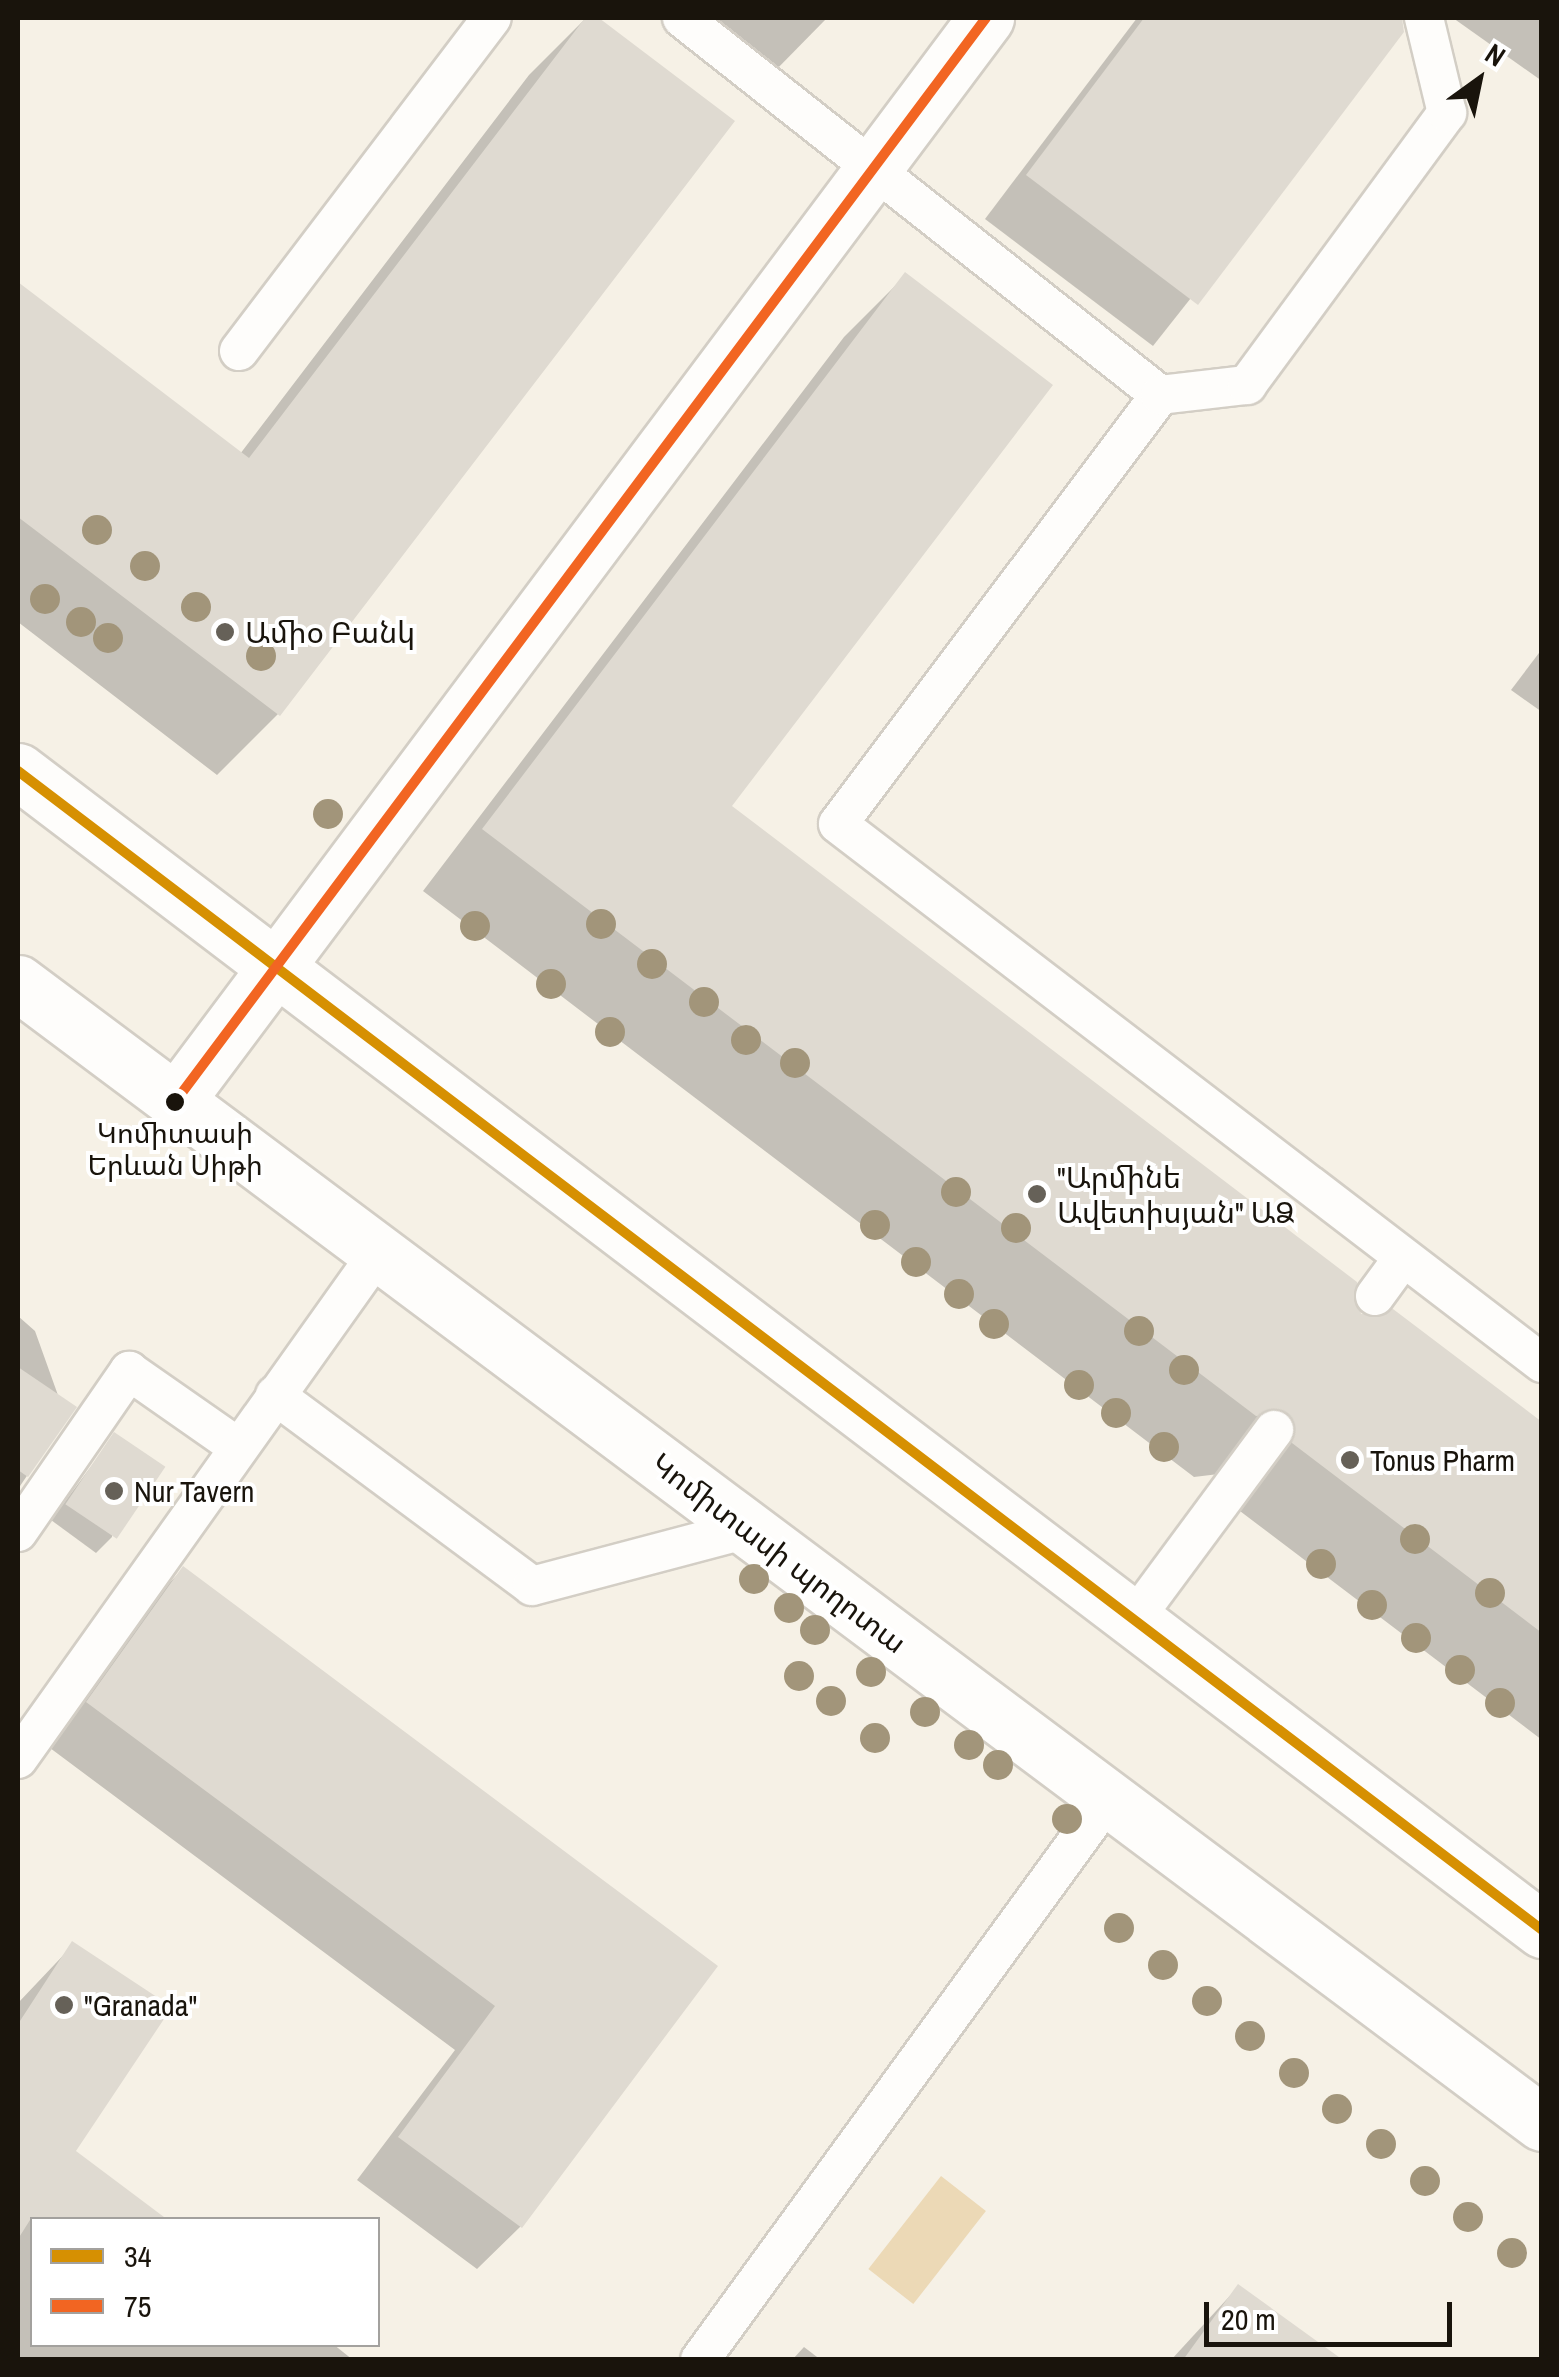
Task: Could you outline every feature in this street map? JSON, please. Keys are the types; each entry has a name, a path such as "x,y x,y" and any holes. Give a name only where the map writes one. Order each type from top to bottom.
{"main road":[{"path":"175,1102 274,960 871,164 986,18"},
{"path":"18,771 274,960 1542,1930"},
{"name":"Կոմիտասի պողոտա","path":"18,983 1542,2123"}],"lane":[{"path":"239,351 492,18"},
{"path":"682,18 1160,395 1247,384 1447,113 1424,18"},
{"path":"1160,395 838,824 1542,1363"},
{"path":"18,1759 378,1253"},
{"path":"1375,1296 1402,1259"},
{"path":"18,1532 128,1371 238,1447"},
{"path":"276,1394 532,1586 748,1529"},
{"path":"1134,1618 1274,1430"},
{"path":"700,2360 1108,1799"}],"shaded area":[{"path":"941,2176 986,2211 913,2304 868,2269"}],"building":[{"path":"585,18 599,18 735,121 280,716 18,517 18,282 249,458"},
{"path":"1144,18 1402,18 1404,32 1198,305 1026,175"},
{"path":"905,272 1053,385 732,806 1357,1282 1361,1314 1393,1309 1542,1422 1542,1633 1292,1443 1288,1413 1256,1416 482,829"},
{"path":"18,1367 77,1407 28,1477 18,1470"},
{"path":"114,1432 165,1467 117,1539 65,1504"},
{"path":"183,1566 718,1966 522,2228 398,2137 495,2006 86,1702"},
{"path":"72,1941 172,2007 76,2151 164,2217 30,2217 18,2239 18,2024"},
{"path":"1238,2284 1343,2360 1183,2360"}],"transit line":[{"name":"75","path":"175,1102 986,18"},
{"name":"34","path":"18,771 1542,1930"}],"place":[{"name":"Ամիօ Բանկ","path":"225,632"},
{"name":"Կոմիտասի Երևան Սիթի","path":"175,1102"},
{"name":"\"Արմինե Ավետիսյան\" ԱՁ","path":"1037,1194"},
{"name":"Tonus Pharm","path":"1350,1460"},
{"name":"Nur Tavern","path":"114,1491"},
{"name":"\"Granada\"","path":"64,2005"}]}
